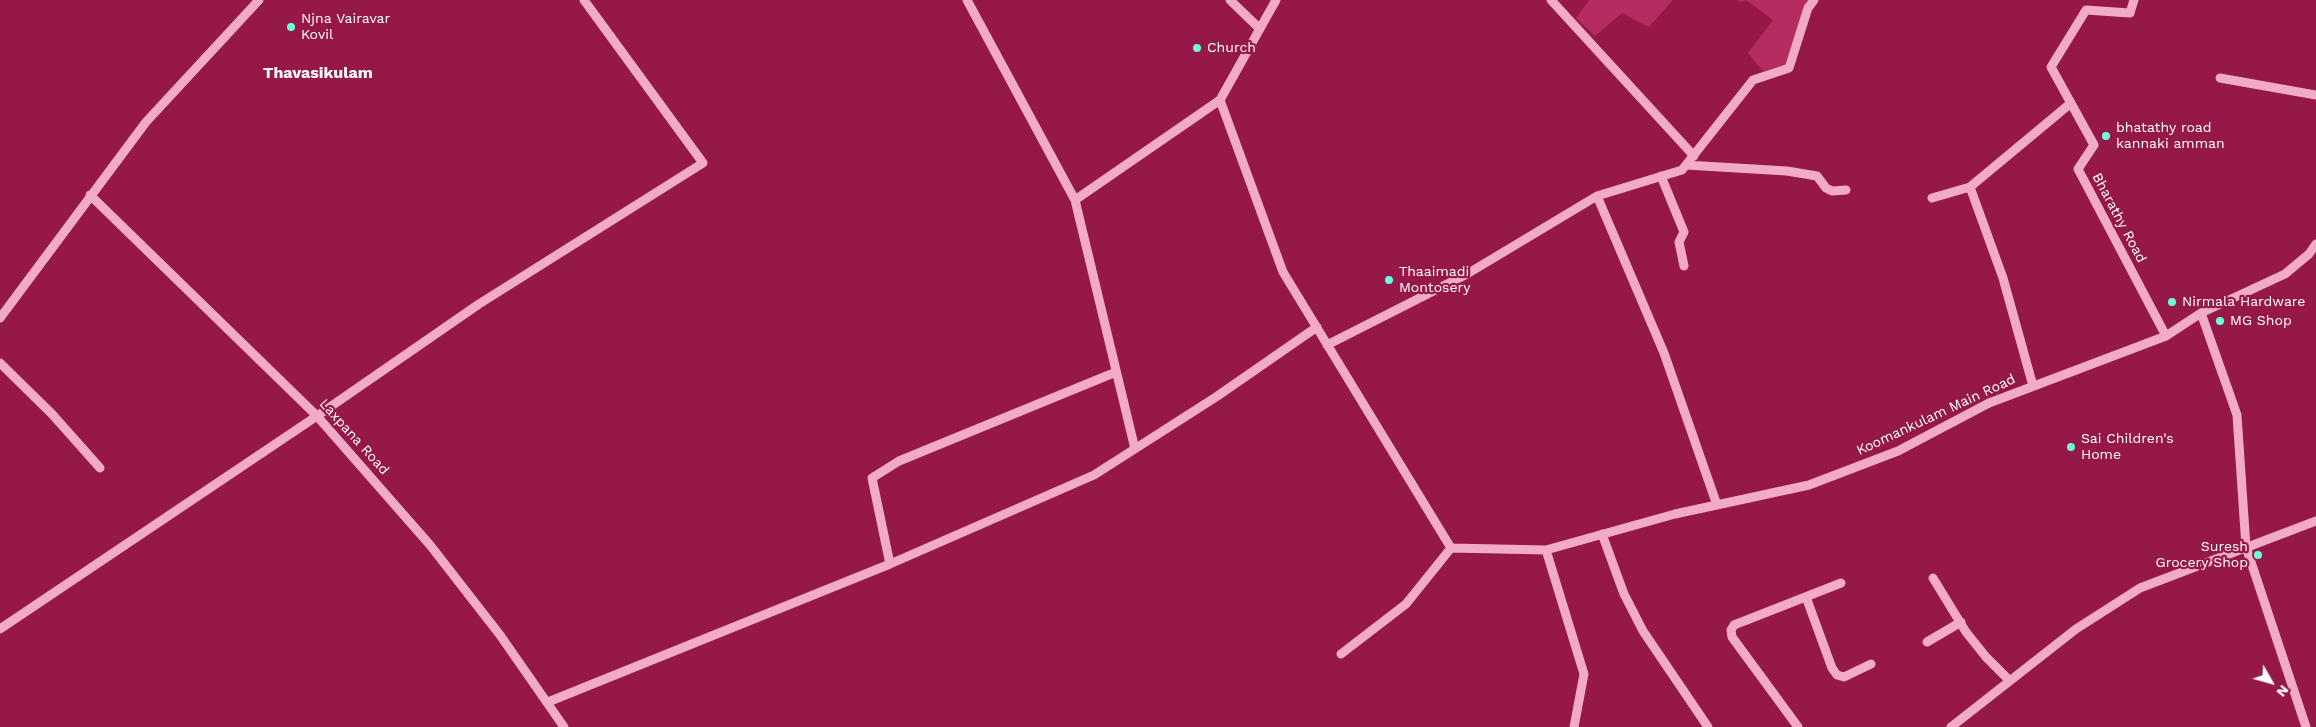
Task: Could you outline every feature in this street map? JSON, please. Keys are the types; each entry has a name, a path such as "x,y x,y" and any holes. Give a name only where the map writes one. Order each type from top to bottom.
{"street":[{"path":"0,318 146,122 259,0"},
{"path":"0,629 317,416 479,304 703,163 584,0"},
{"path":"967,0 1075,200 1135,449"},
{"path":"1230,0 1260,29"},
{"path":"1075,200 1220,100 1276,0"},
{"path":"1551,0 1694,156"},
{"path":"1327,345 1467,274 1596,196 1682,170 1753,80 1789,68 1808,8 1814,0"},
{"name":"Bharathy Road","path":"2134,0 2130,13 2086,10 2051,67 2094,145 2078,169 2166,336"},
{"path":"2220,78 2316,95"},
{"path":"1220,100 1282,272 1317,326 1451,548 1406,604 1341,654"},
{"path":"1932,198 1970,187 2070,103"},
{"path":"1686,165 1787,170 1817,176 1826,188 1832,191 1846,190"},
{"path":"1661,176 1684,232 1679,242 1684,266"},
{"path":"1970,187 2003,278 2033,386"},
{"name":"Laxpana Road","path":"90,195 317,416 430,545 500,635 564,727"},
{"path":"1596,196 1664,353 1717,505"},
{"name":"Koomankulam Main Road","path":"1451,548 1546,550 1675,514 1809,485 1898,451 1989,403 2166,336 2201,312 2285,274 2309,254 2316,244"},
{"path":"2201,312 2237,415 2246,547 2305,727"},
{"path":"548,702 890,564 1094,475 1216,397 1317,326"},
{"path":"0,363 52,414 100,468"},
{"path":"890,564 872,478 899,461 1116,372"},
{"path":"1951,727 2076,629 2140,588 2316,521"},
{"path":"1602,534 1624,594 1642,631 1708,727"},
{"path":"1546,550 1584,674 1574,727"},
{"path":"1933,578 1960,622 1986,657 2009,680"},
{"path":"1798,727 1732,637 1731,630 1734,625 1841,583"},
{"path":"1806,597 1832,668 1838,675 1844,677 1871,664"},
{"path":"1927,642 1960,622"}],"shaded area":[{"path":"1589,0 1673,0 1649,27 1622,13 1595,36 1576,18"},
{"path":"1746,0 1808,0 1785,64 1763,71 1748,53 1773,20"}],"place":[{"name":"Njna Vairavar Kovil","path":"291,27"},
{"name":"Church","path":"1197,48"},
{"name":"bhatathy road kannaki amman","path":"2106,136"},
{"name":"Thaaimadi Montosery","path":"1389,280"},
{"name":"Nirmala Hardware","path":"2172,302"},
{"name":"MG Shop","path":"2220,321"},
{"name":"Sai Children's Home","path":"2071,447"},
{"name":"Suresh Grocery Shop","path":"2258,555"}],"district":[{"name":"Thavasikulam","path":"318,73"}]}
